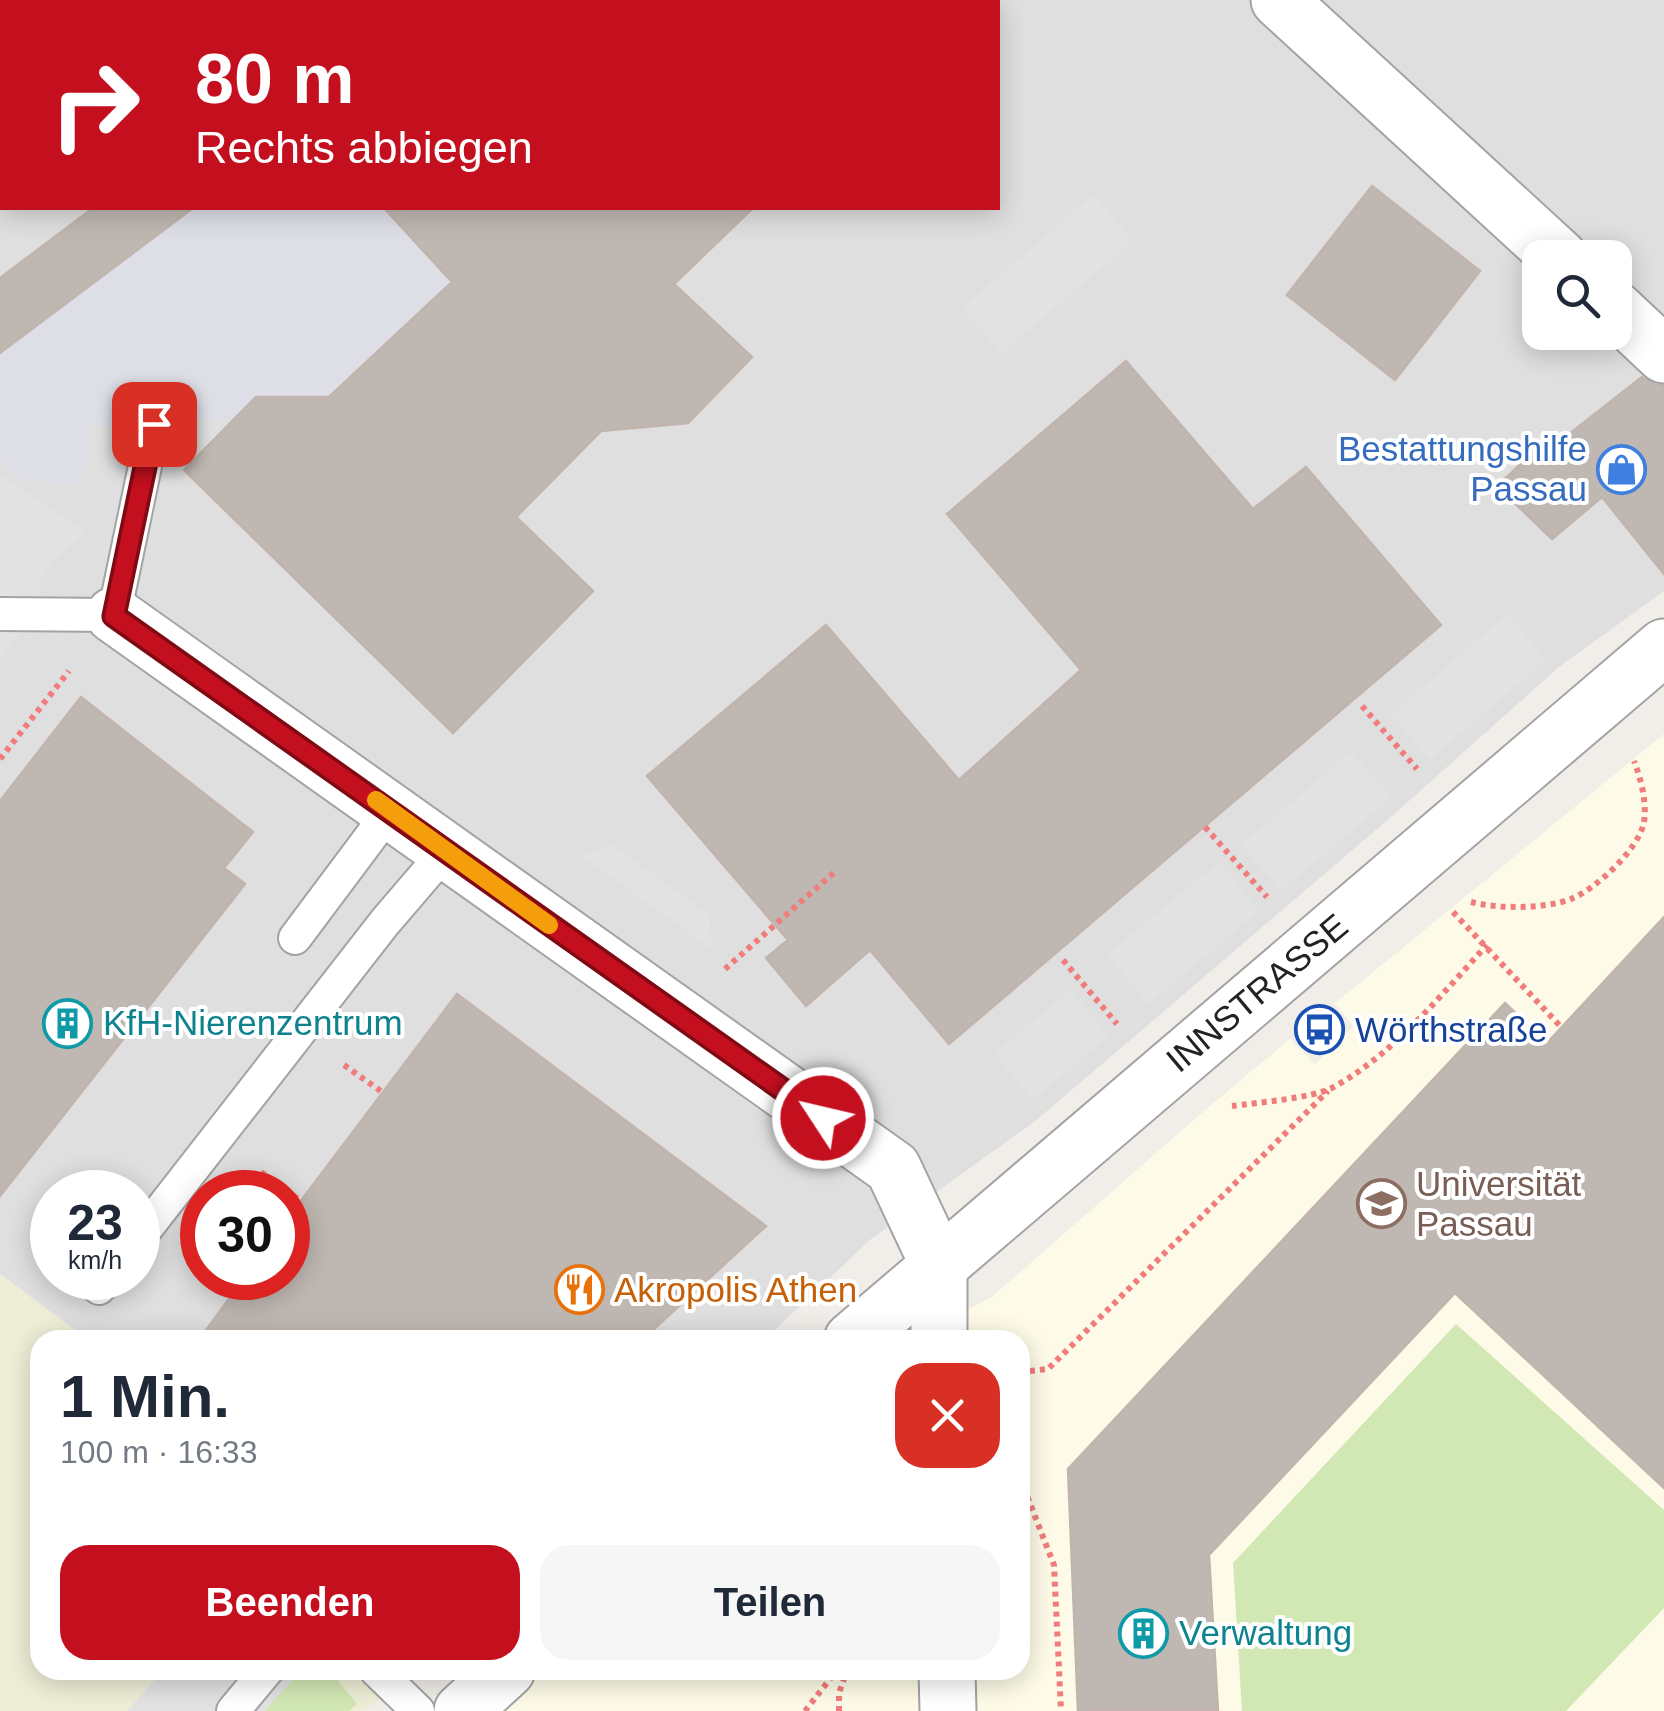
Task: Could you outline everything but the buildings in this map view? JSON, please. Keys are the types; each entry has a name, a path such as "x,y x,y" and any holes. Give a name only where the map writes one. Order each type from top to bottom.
{"street":[{"path":"1279,0 1540,240"},
{"path":"1632,325 1664,355"},
{"path":"114,616 894,1168 939,1266 939,1330"},
{"name":"INNSTRASSE","path":"864,1330 1664,647"},
{"path":"462,1711 497,1680"},
{"path":"947,1680 948,1711"}],"lane":[{"path":"0,614 114,616 154,424"},
{"path":"296,938 390,811"},
{"path":"160,1211 374,936 445,852"},
{"path":"232,1711 259,1680"},
{"path":"386,1680 418,1711"}],"path":[{"path":"0,759 114,616"},
{"path":"1362,706 1462,818"},
{"path":"1416,857 1472,904 1517,907 1570,899 1604,877 1628,852 1644,823 1642,781 1633,759 1593,706"},
{"path":"1205,826 1312,946"},
{"path":"684,1020 724,970 836,870"},
{"path":"1030,1371 1048,1369 1329,1090 1384,1051 1426,1012 1487,945 1562,1028"},
{"path":"1063,960 1160,1076 1216,1108 1329,1090"},
{"path":"1030,1504 1054,1565 1061,1711"},
{"path":"806,1711 830,1680"},
{"path":"839,1711 844,1680"}],"shaded area":[{"path":"1000,0 1664,0 1664,591 1559,667 1391,817 1034,1122 871,1239 775,1330 75,1330 35,1300 160,1300 160,1170 30,1170 30,1296 0,1274 0,210 1000,210"},
{"path":"1094,194 1133,241 1001,353 962,308"},
{"path":"190,210 386,210 452,282 329,397 257,397 237,417 89,427 81,485 23,479 0,461 0,353"},
{"path":"0,475 86,531 53,562 41,580 33,616 0,659"},
{"path":"1507,614 1546,660 1430,760 1391,715"},
{"name":"Universität Passau","path":"1664,734 1664,1711 462,1711 496,1680 1030,1680 1030,1330 929,1330 992,1297 1290,1039 1315,1064 1354,1026 1334,1004"},
{"path":"1352,751 1391,798 1281,891 1241,845"},
{"path":"612,845 710,915 711,949 582,856"},
{"path":"1219,862 1260,911 1148,1004 1107,954"},
{"path":"1070,990 1109,1036 1033,1100 994,1054"},
{"path":"155,1680 293,1680 264,1711 127,1711"}],"green space":[{"path":"0,1274 75,1330 30,1330 30,1680 400,1680 365,1711 0,1711"},
{"path":"1456,1324 1664,1510 1664,1608 1566,1711 1242,1711 1233,1563"},
{"path":"293,1680 337,1680 357,1704 349,1711 264,1711"}],"slow traffic":[{"path":"376,800 549,925"}],"place":[{"name":"Bestattungshilfe Passau","path":"1622,469"},
{"name":"KfH-Nierenzentrum","path":"68,1023"},
{"name":"Wörthstraße","path":"1320,1030"},
{"name":"Universität Passau","path":"1381,1204"},
{"name":"Akropolis Athen","path":"579,1290"},
{"name":"Verwaltung","path":"1144,1633"}],"route":[{"path":"154,424 114,616 823,1118"}]}
